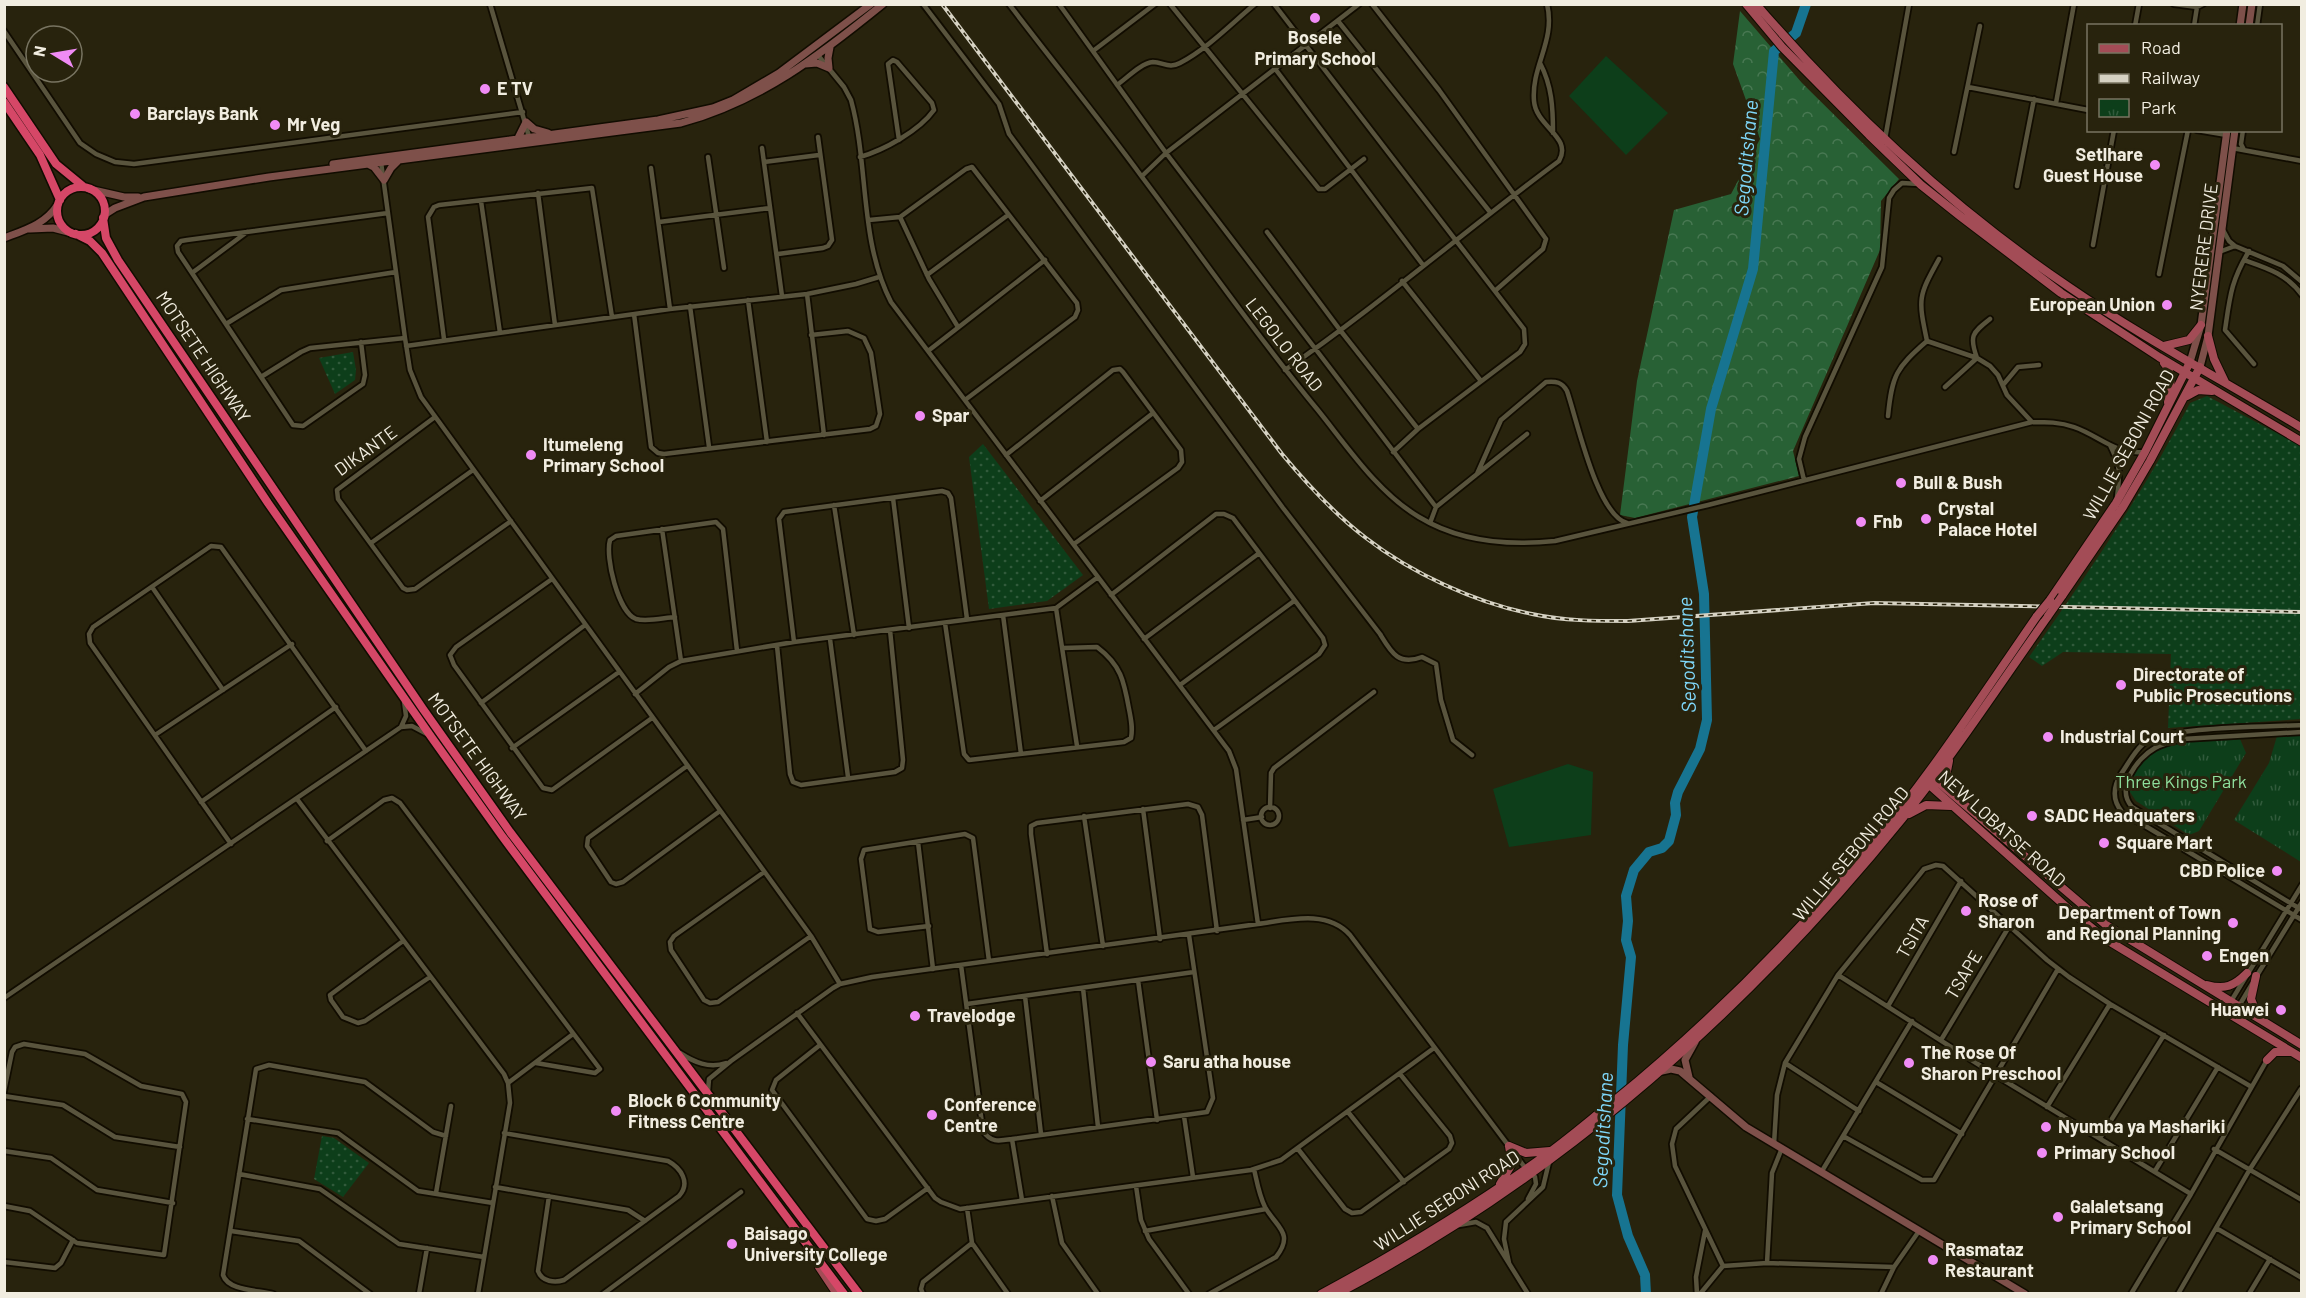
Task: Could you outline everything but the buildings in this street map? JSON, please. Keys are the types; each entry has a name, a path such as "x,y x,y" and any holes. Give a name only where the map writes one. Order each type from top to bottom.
{"highway":[{"path":"4,87 56,164 95,192 103,202 103,217 100,224 90,233 74,234 60,223 57,214 59,202 70,189 87,188"},
{"path":"4,102 40,155 59,202"},
{"name":"MOTSETE HIGHWAY","path":"103,217 106,238 118,260 416,700 510,832 861,1293"},
{"name":"MOTSETE HIGHWAY","path":"74,234 97,247 112,267 268,503 402,696 510,846 844,1293"}],"main road":[{"path":"103,217 115,208 144,197 368,164 380,160 530,141 716,113 739,104 803,65 871,4"},
{"path":"268,177 280,172 517,140 530,141 553,134 680,120 733,100 832,45 883,4"},
{"path":"2240,24 2243,4"},
{"path":"2248,24 2252,4"},
{"path":"1753,6 1869,135 1922,185 2061,293 2186,374 2301,442"},
{"path":"803,65 818,63 829,68 828,53 832,45"},
{"path":"1786,45 1885,139 1957,203 2010,245 2070,288 2301,428"},
{"path":"517,140 526,122 538,132 553,134"},
{"name":"NYERERE DRIVE","path":"2199,367 2208,336 2235,132"},
{"name":"NYERERE DRIVE","path":"2190,362 2201,325 2227,133"},
{"path":"368,164 384,180 391,168 401,159"},
{"path":"87,188 124,196 144,197"},
{"path":"4,238 49,217 59,202"},
{"path":"27,229 53,228 74,234"},
{"path":"2163,346 2189,340 2201,325"},
{"path":"2208,336 2214,359 2225,382"},
{"path":"2159,357 2170,370 2168,407"},
{"name":"WILLIE SEBONI ROAD","path":"1644,1082 1662,1071 1695,1042 1761,979 1810,928 1902,819 2037,616 2116,503 2186,374 2190,362"},
{"name":"WILLIE SEBONI ROAD","path":"1644,1082 1756,974 1951,754 2123,507 2199,367"},
{"path":"2177,411 2191,392 2217,391"},
{"path":"1951,754 1946,777 1957,796"},
{"name":"NEW LOBATSE ROAD","path":"1928,778 1957,796 2106,925 2301,1045"},
{"name":"NEW LOBATSE ROAD","path":"1928,778 1953,806 2072,912 2107,940 2225,1011 2263,1037 2301,1058"},
{"path":"1902,819 1926,805 1953,806"},
{"path":"2199,984 2219,988 2230,986 2247,973"},
{"path":"2256,976 2251,999 2259,1019"},
{"path":"2263,1037 2269,1043 2270,1053 2266,1060"},
{"path":"1689,1077 1685,1060 1695,1042"},
{"path":"2266,1060 2275,1052 2292,1053"},
{"path":"1662,1071 1675,1069 1689,1077 1746,1127 2025,1293"},
{"path":"1587,1128 1644,1082"},
{"name":"WILLIE SEBONI ROAD","path":"1337,1293 1456,1226 1529,1171 1551,1151 1587,1128"},
{"name":"WILLIE SEBONI ROAD","path":"1321,1293 1379,1262 1529,1171 1549,1162 1587,1128"},
{"path":"1509,1146 1530,1154 1551,1151"},
{"path":"1496,1190 1512,1164 1509,1146"},
{"path":"788,1220 837,1293"}],"street":[{"path":"490,4 530,141"},
{"path":"923,4 999,104 1008,134 1393,654 1399,659 1412,661 1422,657 1436,664 1441,700 1453,740 1472,755"},
{"name":"LEGOLO ROAD","path":"1009,4 1142,176 1285,370 1396,500 1430,524 1466,538 1529,544 1555,541 1708,505 2031,422 2060,423 2074,427 2128,453 2145,452"},
{"path":"1059,4 1167,153 1436,507"},
{"path":"1140,4 1145,12"},
{"path":"1093,51 1155,4"},
{"path":"1170,4 1319,189 1325,189 1365,159"},
{"path":"1117,85 1147,63 1156,62 1172,66 1180,63 1255,4"},
{"path":"1274,4 1524,328 1525,344 1520,352 1418,429 1393,452"},
{"path":"1142,176 1167,153 1359,4"},
{"path":"1372,4 1439,90 1513,195 1544,233 1546,244 1496,290"},
{"path":"1285,370 1559,161 1564,149 1537,114 1534,105 1535,79 1550,29 1547,4"},
{"path":"1885,139 1910,4"},
{"path":"2056,103 2074,4"},
{"path":"2134,24 2139,4"},
{"path":"2174,4 2197,7 2203,4"},
{"path":"2257,24 2260,4"},
{"path":"2194,24 2197,7"},
{"path":"1338,21 1491,212"},
{"path":"1954,152 1980,26"},
{"path":"4,31 80,143 96,154 123,164 234,152 523,112"},
{"path":"816,52 844,87 851,100 868,220 879,277 891,302 1234,759 1258,924"},
{"path":"860,157 880,151 899,140 934,110 932,103 893,60 888,64 899,140"},
{"path":"1540,63 1550,87 1553,103 1553,133"},
{"path":"1276,70 1423,265"},
{"path":"1968,87 2087,110"},
{"path":"2017,186 2034,99"},
{"path":"2093,245 2114,132"},
{"path":"2159,274 2188,132"},
{"path":"2243,132 2241,144 2244,150"},
{"path":"778,254 823,248 831,244 818,136"},
{"path":"762,148 782,296"},
{"path":"2232,148 2301,161"},
{"path":"764,162 819,155"},
{"path":"708,157 724,268"},
{"path":"380,160 406,346 414,382 421,398 811,936 840,984"},
{"path":"868,220 900,217 970,167 974,168 1077,303 1078,310 1075,317 965,400"},
{"path":"651,168 670,309"},
{"path":"1804,480 1799,459 1805,436 1882,267 1889,198 1902,183 1922,185"},
{"path":"444,339 428,217 434,207 439,205 590,187 594,190 612,317"},
{"path":"538,193 555,325"},
{"path":"482,201 500,333"},
{"path":"659,222 770,208"},
{"path":"361,342 365,375 363,384 303,426 296,426 291,422 178,252 177,246 181,242 249,231 387,213"},
{"path":"927,275 1008,215"},
{"path":"900,217 927,275 958,327"},
{"path":"2222,228 2229,241 2235,246 2283,266 2301,282"},
{"path":"192,273 249,231"},
{"path":"1268,232 1340,330 1418,429"},
{"path":"2219,252 2235,246"},
{"path":"2249,251 2231,287 2225,330 2254,364"},
{"path":"1927,341 1921,312 1921,297 1939,259"},
{"path":"928,351 1045,260"},
{"path":"2244,260 2273,270 2293,283 2301,295"},
{"path":"226,324 281,290 396,272"},
{"path":"406,346 690,306 807,294 879,277"},
{"path":"1402,281 1481,381"},
{"path":"807,294 824,435"},
{"path":"748,300 767,442"},
{"path":"690,306 709,447"},
{"path":"634,314 651,447 658,453 664,454 870,429 876,426 880,414 871,353 864,338 848,331 811,335"},
{"path":"1977,358 1972,344 1973,338 1976,330 1990,319"},
{"path":"261,377 305,350 405,338"},
{"path":"1927,341 1977,358 1995,370 2007,394 2031,422"},
{"path":"1888,416 1890,391 1897,372 1905,360 1927,341"},
{"path":"1946,387 1977,358"},
{"path":"2003,385 2018,367 2039,365"},
{"path":"1006,455 1113,370 1120,369 1123,372 1181,450 1182,462 1178,468 1074,544"},
{"path":"1477,474 1501,420 1546,382 1559,382 1567,391 1586,455 1604,501 1621,521 1630,523"},
{"path":"1040,501 1153,413"},
{"name":"DIKANTE","path":"371,543 338,499 337,490 435,417"},
{"path":"1430,524 1436,507 1527,434"},
{"path":"2110,445 2119,463 2120,471 2116,503"},
{"path":"473,470 371,543 403,588 411,591 511,522"},
{"path":"794,642 779,519 784,512 942,491 950,495 967,619"},
{"path":"893,498 909,628"},
{"path":"834,506 854,635"},
{"path":"1111,595 1216,514 1224,514 1233,518 1323,638 1325,645 1319,654 1214,730"},
{"path":"675,617 642,620 628,614 616,593 608,548 610,540 616,536 711,521 722,526 737,651"},
{"path":"662,529 681,661"},
{"path":"231,844 90,643 88,634 93,627 211,546 221,547 366,751"},
{"path":"1144,639 1258,554"},
{"path":"635,694 669,667 681,661 794,642 1056,608 1098,577"},
{"path":"552,579 452,651 451,660 512,748 543,788 552,790 652,718"},
{"path":"152,587 223,690"},
{"path":"1180,685 1294,601"},
{"path":"1056,608 1077,746"},
{"path":"1003,615 1022,754"},
{"path":"945,622 965,758 973,760 1124,742 1131,738 1132,723 1124,679 1106,654 1097,647 1063,648"},
{"path":"481,703 585,625"},
{"path":"777,646 790,774 793,782 801,785 895,772 903,765 890,630"},
{"path":"830,639 848,777"},
{"path":"155,735 292,644"},
{"path":"512,748 619,672"},
{"path":"1270,808 1271,773 1274,768 1374,692"},
{"path":"401,727 406,716 402,696"},
{"path":"201,802 336,707"},
{"path":"2301,725 2179,732 2156,736 2143,744 2133,756 2116,782 2114,794 2116,805 2122,812 2301,920"},
{"path":"4,998 401,727 412,726 432,738"},
{"path":"2300,909 2132,807 2124,791 2126,782 2141,759 2152,749 2165,743 2183,739 2301,732"},
{"path":"687,766 588,837 587,846 611,882 616,884 623,882 720,811"},
{"path":"327,841 384,800 388,798 397,800 599,1067 598,1072 595,1073 536,1063"},
{"path":"297,799 504,1074 508,1083 510,1102 477,1293"},
{"path":"1047,954 1031,826 1036,823 1143,808 1188,804 1198,807 1202,816 1217,931"},
{"path":"1143,808 1160,939"},
{"path":"1270,808 1276,809 1279,814 1272,825 1266,824 1262,817 1265,809 1270,808"},
{"path":"1084,816 1103,946"},
{"path":"1243,820 1262,817"},
{"path":"929,926 875,932 868,926 862,852 867,849 965,834 973,838 988,961"},
{"path":"918,842 933,969"},
{"path":"1774,1144 1777,1095 1785,1063 1838,975 1924,869 1936,865 1943,866 1961,881 2058,969 2110,1004 2250,1086"},
{"path":"764,872 674,936 670,942 670,950 704,1000 710,1004 718,1002 811,936"},
{"name":"TSITA","path":"1888,1006 1961,881"},
{"path":"2225,1011 2301,885"},
{"path":"2233,1016 2300,909 2301,902"},
{"path":"708,1094 709,1079 840,984 1258,924 1305,918 1318,919 1339,925 1350,935 1529,1171 1536,1184 1528,1199 1506,1222 1504,1239 1509,1263"},
{"name":"TSAPE","path":"1941,1040 2010,925"},
{"path":"961,965 983,1131 988,1139 997,1141 1157,1120 1207,1112 1213,1098 1189,935"},
{"path":"403,941 330,995 343,1017 352,1022 365,1021 430,977"},
{"path":"1843,1136 1922,1180 1928,1182 1934,1180 2058,969"},
{"path":"967,1004 1194,972"},
{"path":"1838,975 1995,1075 2191,1194"},
{"path":"1138,980 1157,1120"},
{"path":"1083,988 1098,1127"},
{"path":"1025,996 1041,1134"},
{"path":"2047,1107 2110,1004"},
{"path":"797,1013 928,1188 941,1202 960,1209 1254,1169 1281,1160 1434,1048"},
{"path":"1822,1171 1912,1021"},
{"path":"508,1083 573,1034"},
{"path":"2100,1138 2164,1035"},
{"path":"4,1091 10,1057 19,1045 85,1054 141,1086 185,1096 186,1102 164,1255 82,1244 72,1240 30,1211 4,1206"},
{"path":"820,1045 776,1080 772,1090 860,1209 867,1218 880,1220 928,1188"},
{"path":"677,1051 697,1063 706,1065 722,1065 731,1061"},
{"path":"2131,1293 2191,1194 2214,1149 2266,1060"},
{"path":"1785,1063 1858,1111"},
{"path":"273,1293 233,1285 224,1278 254,1072 259,1066 269,1065 365,1082 435,1134 446,1136"},
{"path":"2155,1171 2218,1067"},
{"path":"1298,1149 1345,1209 1352,1213 1361,1212 1449,1149 1452,1143 1450,1136 1400,1074"},
{"path":"1876,1082 1962,1134"},
{"path":"2178,1293 2250,1169 2301,1089"},
{"path":"4,1096 63,1106 118,1138 180,1147"},
{"path":"1711,1096 1676,1129 1672,1144 1675,1166 1723,1266"},
{"path":"436,1193 451,1106"},
{"path":"1348,1112 1404,1182"},
{"path":"1184,1116 1194,1178"},
{"path":"247,1119 338,1133 415,1189 493,1203"},
{"path":"504,1133 668,1161 684,1178 683,1192 564,1280 551,1281 540,1276 538,1271 549,1196"},
{"path":"1012,1139 1022,1200"},
{"path":"1767,1263 1772,1173 1782,1148"},
{"path":"2214,1149 2301,1200"},
{"path":"4,1151 51,1158 97,1190 172,1203"},
{"path":"1528,1199 1535,1196 1543,1187 1549,1162"},
{"path":"1209,1293 1276,1257 1282,1250 1285,1238 1281,1228 1266,1209 1254,1169"},
{"path":"239,1174 318,1188 394,1241 484,1257"},
{"path":"495,1186 628,1210 645,1221"},
{"path":"1136,1186 1145,1231 1189,1293"},
{"path":"603,1293 741,1191"},
{"path":"1052,1196 1062,1244 1098,1293"},
{"path":"967,1208 972,1244 1008,1293"},
{"path":"1145,1231 1266,1209"},
{"path":"1456,1226 1470,1221 1480,1223 1487,1228 1528,1293"},
{"path":"2216,1228 2301,1278"},
{"path":"1698,1293 1696,1277 1705,1229"},
{"path":"231,1230 299,1241 370,1293"},
{"path":"1881,1293 1894,1267 1919,1231"},
{"path":"4,1262 55,1268 61,1263 72,1240"},
{"path":"924,1293 921,1289 923,1282 972,1244"},
{"path":"419,1293 427,1248"},
{"path":"2249,1293 2270,1259"},
{"path":"1698,1293 1723,1266 1767,1263 1894,1267"}],"green space":[{"path":"1740,11 1802,83 1899,179 1881,201 1880,250 1793,451 1799,476 1635,518 1620,515 1637,381 1674,210 1731,194 1760,139 1733,64"},
{"path":"1606,56 1668,113 1626,155 1569,96"},
{"path":"353,352 355,380 335,394 319,358"},
{"path":"2207,396 2301,446 2301,719 2168,728 2171,654 2063,652 2042,666 2029,657 2134,501 2190,403"},
{"path":"983,444 1083,575 1047,601 989,609 969,457"},
{"path":"2301,735 2301,862 2234,820 2269,763 2277,736"},
{"name":"Three Kings Park","path":"2240,739 2246,753 2199,831 2189,835 2136,801 2128,789 2138,767 2158,749 2198,740"},
{"path":"1568,764 1593,772 1591,835 1509,847 1493,789"},
{"path":"322,1136 334,1138 369,1163 343,1197 314,1179"}],"waterway":[{"name":"Segoditshane","path":"1646,1294 1645,1275 1628,1236 1617,1195 1623,1045 1631,957 1626,940 1628,921 1626,896 1634,870 1649,852 1662,848 1669,841 1676,815 1675,803 1678,792 1700,749 1707,720 1704,594 1692,517 1711,409 1753,269 1774,51 1796,33 1806,4"}],"railway":[{"path":"942,4 1291,465 1354,529 1403,563 1445,585 1511,609 1556,618 1592,621 1628,621 1874,603 2302,612"}],"place":[{"name":"Bosele Primary School","path":"1315,18"},
{"name":"E TV","path":"485,89"},
{"name":"Barclays Bank","path":"135,114"},
{"name":"Mr Veg","path":"275,125"},
{"name":"Setlhare Guest House","path":"2155,165"},
{"name":"European Union","path":"2167,305"},
{"name":"Spar","path":"920,416"},
{"name":"Itumeleng Primary School","path":"531,455"},
{"name":"Bull & Bush","path":"1901,483"},
{"name":"Crystal Palace Hotel","path":"1926,519"},
{"name":"Fnb","path":"1861,522"},
{"name":"Directorate of Public Prosecutions","path":"2121,685"},
{"name":"Industrial Court","path":"2048,737"},
{"name":"SADC Headquaters","path":"2032,816"},
{"name":"Square Mart","path":"2104,843"},
{"name":"CBD Police","path":"2277,871"},
{"name":"Rose of Sharon","path":"1966,911"},
{"name":"Department of Town and Regional Planning","path":"2233,923"},
{"name":"Engen","path":"2207,956"},
{"name":"Huawei","path":"2281,1010"},
{"name":"Travelodge","path":"915,1016"},
{"name":"Saru atha house","path":"1151,1062"},
{"name":"The Rose Of Sharon Preschool","path":"1909,1063"},
{"name":"Block 6 Community Fitness Centre","path":"616,1111"},
{"name":"Conference Centre","path":"932,1115"},
{"name":"Nyumba ya Mashariki","path":"2046,1127"},
{"name":"Primary School","path":"2042,1153"},
{"name":"Galaletsang Primary School","path":"2058,1217"},
{"name":"Baisago University College","path":"732,1244"},
{"name":"Rasmataz Restaurant","path":"1933,1260"}]}
